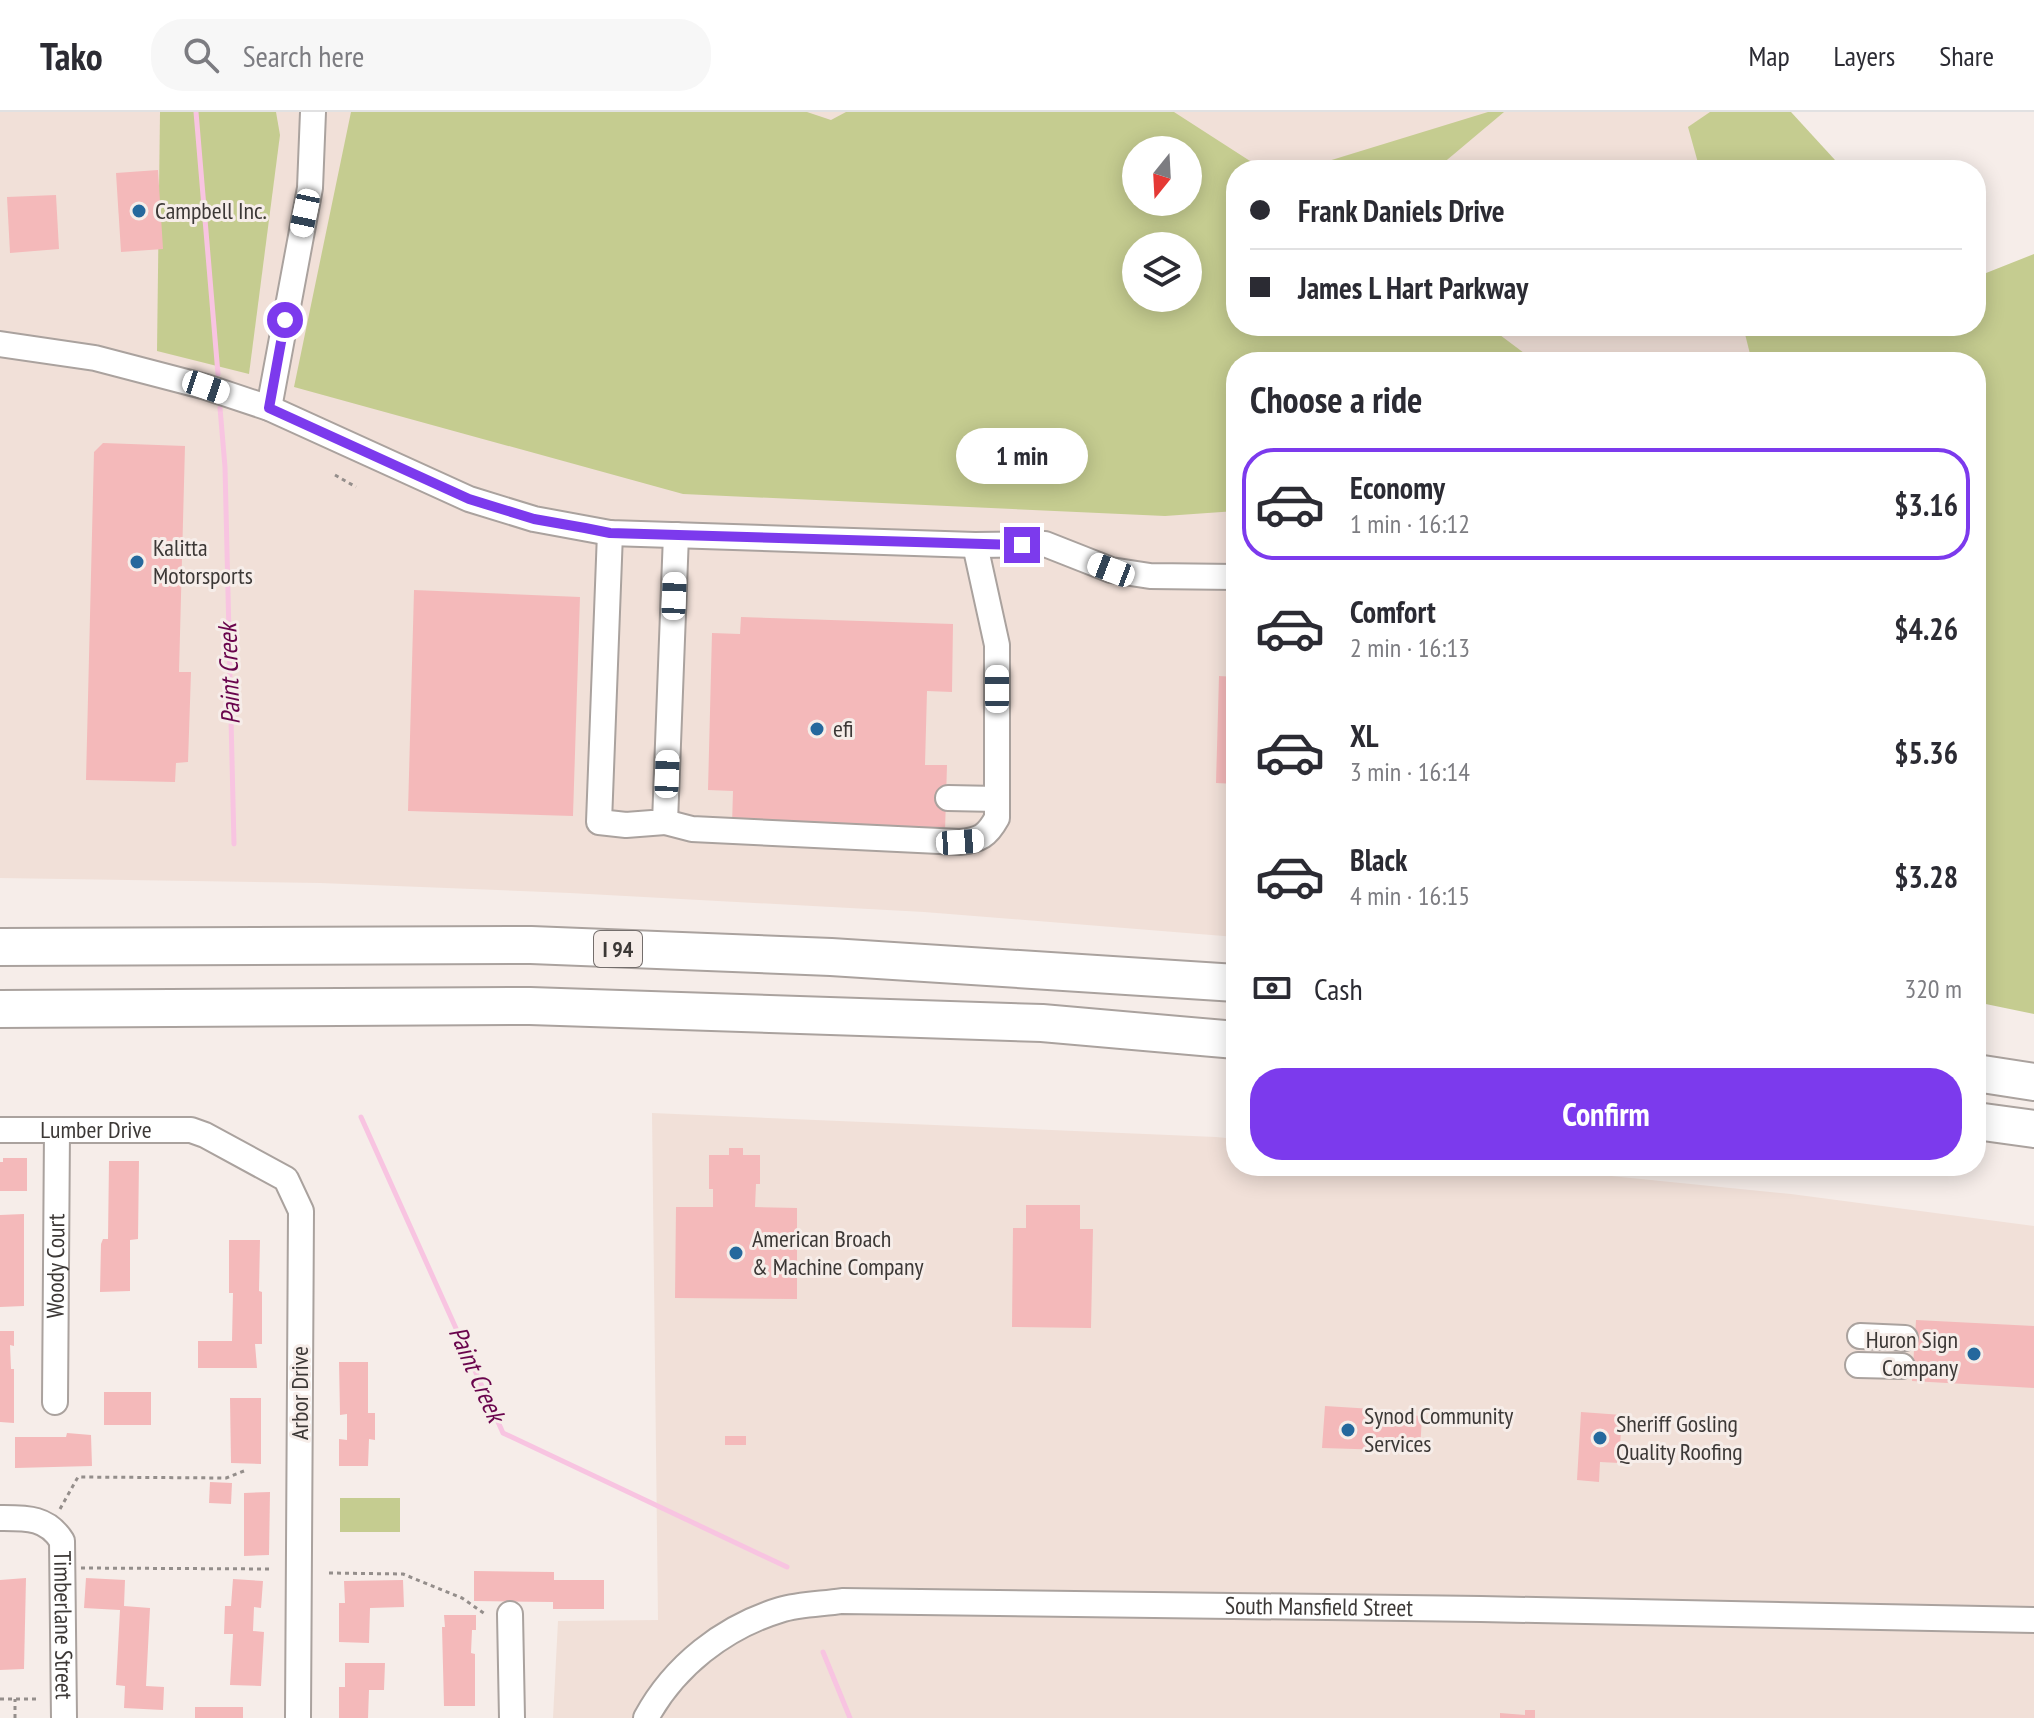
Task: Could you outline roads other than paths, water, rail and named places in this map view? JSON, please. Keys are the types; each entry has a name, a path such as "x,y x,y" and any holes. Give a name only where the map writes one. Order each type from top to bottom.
{"highway":[{"name":"I 94","path":"0,947 531,945 831,957 1226,982"},
{"path":"0,1009 592,1007 1042,1023 1226,1039"},
{"path":"1986,1075 2034,1082"},
{"path":"1986,1122 2034,1129"}],"street":[{"path":"269,408 310,188 313,112"},
{"path":"0,344 95,358 206,387 269,408 469,499 534,519 610,533 975,545 1045,544 1111,570 1150,576 1226,577"},
{"path":"610,533 599,822 626,825 665,822 692,829 978,841 989,832 997,818 997,645 975,545"},
{"path":"665,822 676,535"},
{"path":"948,798 997,799"},
{"name":"Lumber Drive","path":"0,1130 191,1130"},
{"name":"Woody Court","path":"55,1402 57,1130"},
{"name":"Arbor Drive","path":"191,1130 286,1179 301,1211 298,1718"},
{"path":"1860,1336 1905,1338"},
{"path":"1858,1365 1902,1366"},
{"name":"Timberlane Street","path":"7,1518 35,1520 54,1528 62,1541 64,1718"},
{"name":"South Mansfield Street","path":"646,1718 683,1666 728,1632 781,1610 842,1601 2034,1620"},
{"path":"510,1614 512,1718"}],"waterway":[{"name":"Paint Creek","path":"196,112 218,374"},
{"name":"Paint Creek","path":"220,408 225,467 234,844"},
{"name":"Paint Creek","path":"361,1117 503,1433 787,1567"},
{"name":"Paint Creek","path":"823,1652 850,1718"}],"place":[{"name":"Campbell Inc.","path":"139,211"},
{"name":"Kalitta Motorsports","path":"137,562"},
{"name":"efi","path":"817,729"},
{"name":"American Broach & Machine Company","path":"736,1253"},
{"name":"Huron Sign Company","path":"1974,1354"},
{"name":"Synod Community Services","path":"1348,1430"},
{"name":"Sheriff Gosling Quality Roofing","path":"1600,1438"}]}
